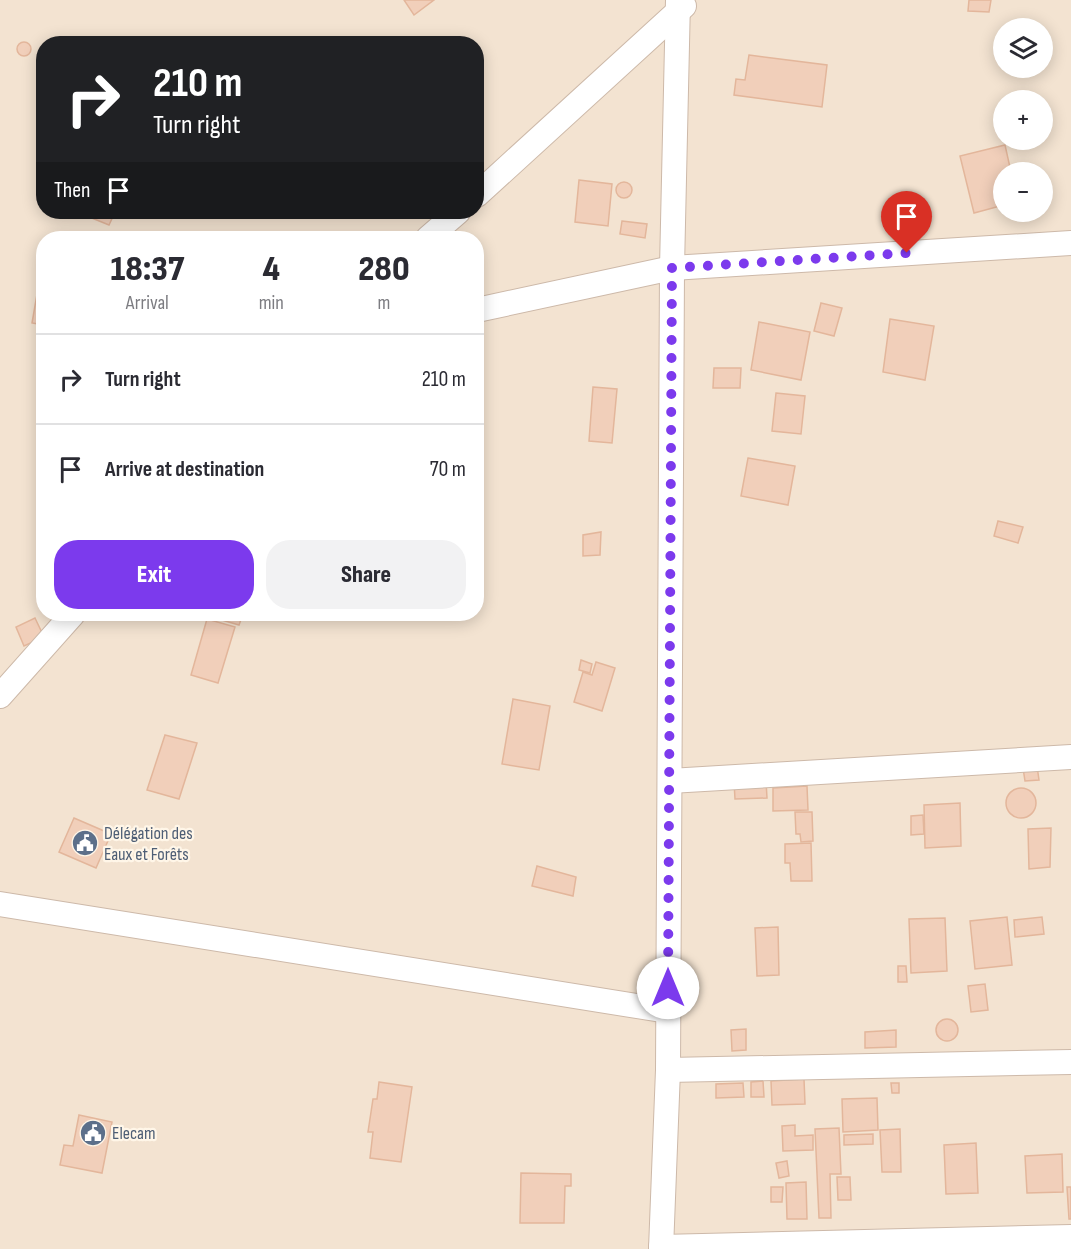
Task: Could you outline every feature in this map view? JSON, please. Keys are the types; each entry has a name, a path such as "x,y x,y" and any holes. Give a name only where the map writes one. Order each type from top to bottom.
{"street":[{"path":"484,188 682,4"},
{"path":"682,4 672,268 668,1070 661,1248 1071,1237"},
{"path":"437,231 450,219"},
{"path":"484,308 672,268 1071,243"},
{"path":"0,696 67,621"},
{"path":"670,781 1071,757"},
{"path":"0,903 668,1011"},
{"path":"668,1070 1071,1062"}],"shaded area":[{"path":"0,0 1071,0 1071,1249 0,1249"}],"building":[{"path":"404,0 434,0 414,15"},
{"path":"969,0 991,0 989,12 968,11"},
{"path":"24,42 29,44 31,49 29,54 24,56 19,54 17,49 19,44"},
{"path":"749,55 827,65 822,107 734,95 736,79 745,80"},
{"path":"993,148 993,150 1006,150 1009,162 993,162 993,208 974,213 960,156"},
{"path":"579,180 612,184 608,226 575,222"},
{"path":"624,182 632,190 624,198 616,190"},
{"path":"94,219 112,219 109,225"},
{"path":"622,221 647,224 645,238 620,234"},
{"path":"36,300 36,324 32,323"},
{"path":"821,303 842,308 834,336 814,331"},
{"path":"890,319 934,326 925,380 883,372"},
{"path":"759,322 810,332 801,380 751,370"},
{"path":"714,368 741,368 740,388 713,388"},
{"path":"593,387 617,389 612,443 589,441"},
{"path":"776,393 805,396 801,434 772,431"},
{"path":"748,458 795,466 788,505 741,496"},
{"path":"998,521 1023,527 1018,543 994,536"},
{"path":"601,532 600,555 583,556 583,535"},
{"path":"35,618 44,637 24,646 16,627"},
{"path":"206,621 235,627 218,683 191,675"},
{"path":"225,621 240,621 239,625"},
{"path":"581,660 592,664 590,673 579,670"},
{"path":"596,662 615,668 602,711 574,702 583,672 592,675"},
{"path":"513,699 550,706 539,770 502,764"},
{"path":"165,735 197,743 179,799 147,790"},
{"path":"1037,766 1039,780 1025,781 1023,768"},
{"path":"766,781 767,798 735,799 734,782"},
{"path":"807,786 808,810 773,811 773,788"},
{"path":"1021,788 1032,792 1036,803 1032,814 1021,818 1010,814 1006,803 1010,792"},
{"path":"960,803 961,846 925,848 924,805"},
{"path":"795,812 812,812 813,841 801,842 800,834 796,834"},
{"path":"923,815 924,834 911,835 911,816"},
{"name":"Délégation des Eaux et Forêts","path":"74,818 111,834 96,868 59,852"},
{"path":"1051,828 1050,867 1029,869 1028,829"},
{"path":"811,843 812,881 791,881 790,863 785,863 785,844"},
{"path":"537,866 576,877 573,896 532,886"},
{"path":"1007,917 1012,965 975,969 970,921"},
{"path":"1042,917 1044,934 1015,937 1014,920"},
{"path":"945,918 947,971 911,973 909,919"},
{"path":"778,927 779,975 757,976 755,928"},
{"path":"898,966 906,966 907,982 898,982"},
{"path":"985,984 988,1010 971,1012 968,986"},
{"path":"947,1019 955,1022 958,1030 955,1038 947,1041 939,1038 936,1030 939,1022"},
{"path":"746,1029 746,1050 732,1051 731,1030"},
{"path":"896,1030 896,1047 865,1048 865,1032"},
{"path":"804,1079 805,1104 772,1105 771,1081"},
{"path":"763,1081 764,1097 751,1097 751,1082"},
{"path":"379,1082 412,1087 401,1162 370,1158 373,1132 368,1132 373,1099 377,1099"},
{"path":"743,1083 744,1097 716,1098 716,1084"},
{"path":"891,1083 899,1083 899,1093 892,1093"},
{"path":"877,1098 878,1130 843,1132 842,1099"},
{"name":"Elecam","path":"79,1115 112,1122 102,1173 60,1165 64,1145 73,1146"},
{"path":"795,1125 795,1136 813,1135 813,1150 783,1151 782,1126"},
{"path":"839,1128 841,1174 830,1174 831,1218 819,1218 815,1129"},
{"path":"900,1129 901,1172 882,1172 880,1130"},
{"path":"873,1134 873,1144 844,1145 844,1135"},
{"path":"976,1143 978,1193 946,1194 944,1145"},
{"path":"1062,1154 1063,1192 1027,1193 1025,1156"},
{"path":"787,1161 789,1176 779,1178 776,1163"},
{"path":"521,1173 571,1174 571,1186 565,1186 564,1223 520,1223"},
{"path":"837,1177 850,1177 851,1200 838,1200"},
{"path":"806,1182 807,1219 787,1219 786,1183"},
{"path":"771,1187 783,1187 782,1202 771,1202"},
{"path":"1067,1187 1071,1187 1071,1219 1069,1219"}],"place":[{"name":"Délégation des Eaux et Forêts","path":"85,843"},
{"name":"Elecam","path":"93,1133"}],"route":[{"path":"668,988 672,268 907,253"}]}
